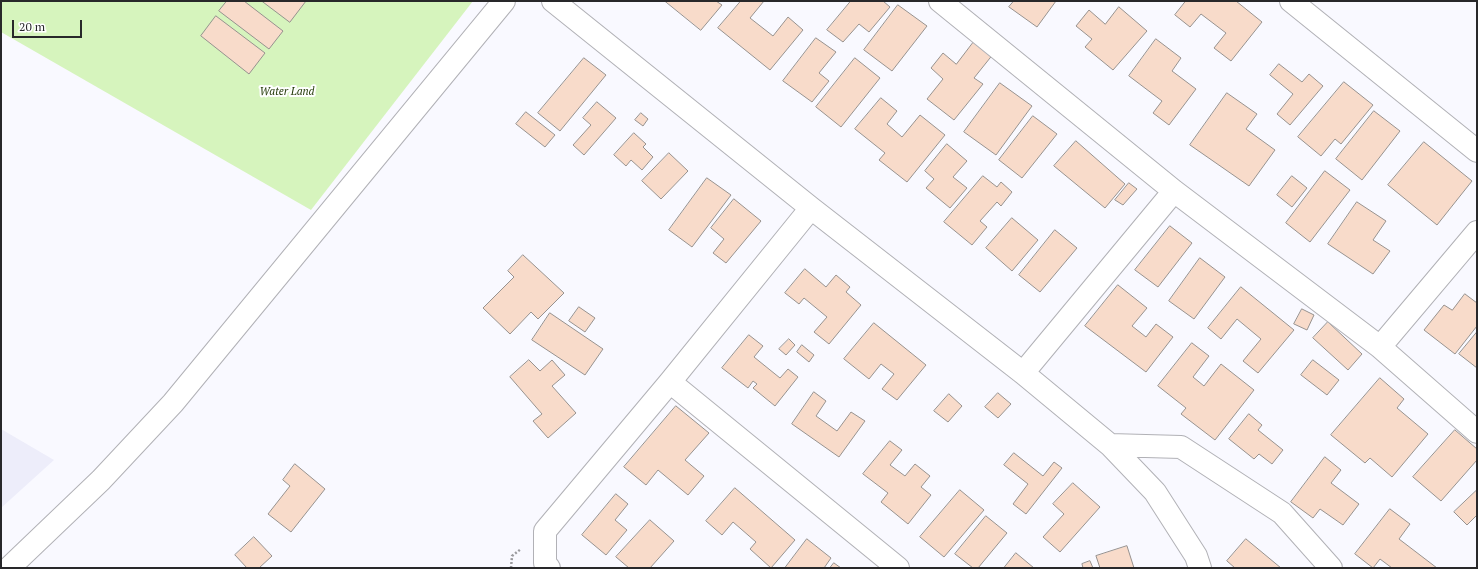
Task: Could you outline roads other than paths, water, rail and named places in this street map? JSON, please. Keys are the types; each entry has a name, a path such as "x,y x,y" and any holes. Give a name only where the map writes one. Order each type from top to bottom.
{"street":[{"path":"9,568 101,480 173,403 504,1"},
{"path":"940,1 1174,192 1380,347 1477,432"},
{"path":"1291,1 1477,151"},
{"path":"565,4 810,208 1023,373 1110,445 1155,492 1196,556 1200,568"},
{"path":"1023,373 1174,192"},
{"path":"549,568 545,563 545,531 670,382 810,208"},
{"path":"1380,347 1477,232"},
{"path":"670,382 898,568"},
{"path":"1110,445 1181,447 1282,513 1331,568"}],"park label":[{"name":"Water Land","path":"287,92"}]}
